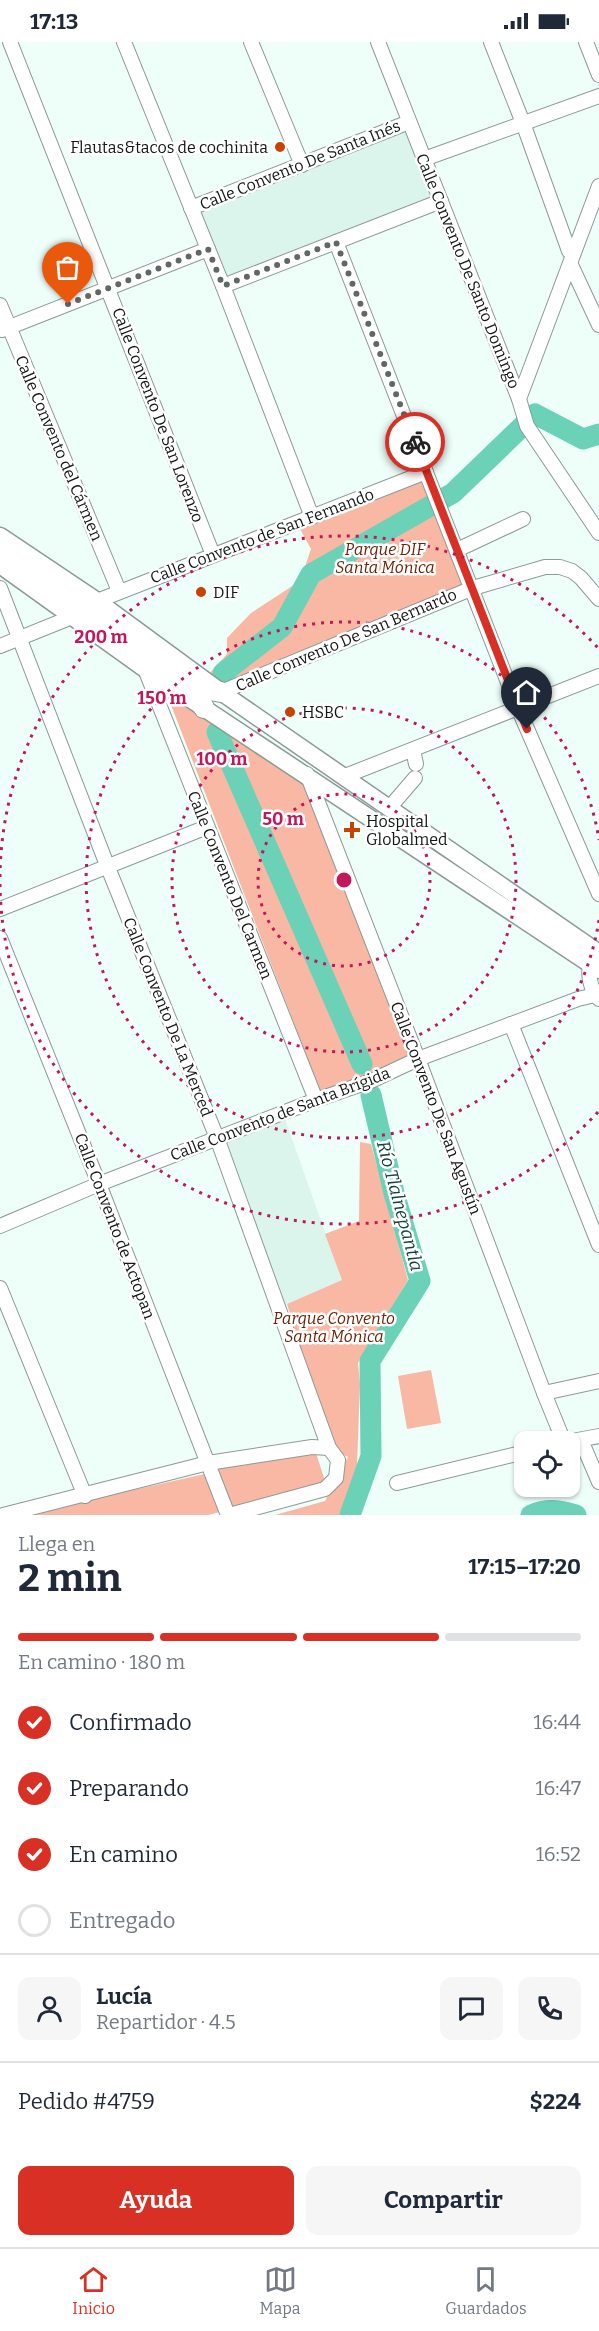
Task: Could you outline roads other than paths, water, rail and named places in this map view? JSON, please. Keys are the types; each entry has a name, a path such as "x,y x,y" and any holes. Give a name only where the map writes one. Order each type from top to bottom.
{"highway":[{"path":"0,554 86,610 194,687 221,692"},
{"path":"194,687 204,708"}],"main road":[{"path":"0,536 86,610 145,669 596,956"},
{"path":"0,565 86,610 221,692 390,807 596,956"}],"street":[{"name":"Calle Convento De San Lorenzo","path":"10,42 213,555"},
{"path":"124,42 223,286 312,518"},
{"path":"251,42 302,165"},
{"name":"Calle Convento De Santo Domingo","path":"378,42 527,426 599,533"},
{"path":"491,42 523,123 570,258 599,325"},
{"path":"586,42 599,75"},
{"path":"424,159 599,96"},
{"name":"Calle Convento De Santa Inés","path":"191,208 409,122"},
{"path":"520,404 570,258 599,186"},
{"path":"223,286 441,201"},
{"path":"336,242 518,708 599,894"},
{"path":"4,329 208,249"},
{"name":"Calle Convento del Cármen","path":"0,305 4,329 119,591"},
{"name":"Calle Convento de San Fernando","path":"0,646 86,610 119,591 312,518 426,471"},
{"path":"457,550 524,519"},
{"name":"Calle Convento De San Bernardo","path":"221,692 472,588 545,567 560,567 572,571 599,599"},
{"name":"Calle Convento De La Merced","path":"0,588 107,865 217,1138 329,1448 339,1460 336,1478 326,1489 228,1515"},
{"name":"Calle Convento Del Carmen","path":"145,669 316,1100"},
{"path":"345,776 599,676"},
{"path":"390,807 416,771 413,750"},
{"name":"Calle Convento De San Agustín","path":"307,774 560,1431"},
{"path":"0,909 207,827"},
{"name":"Calle Convento de Actopan","path":"0,938 228,1515"},
{"path":"596,956 590,981 597,997"},
{"name":"Calle Convento de Santa Brígida","path":"0,1226 99,1184 368,1082 418,1059 511,1024 597,997"},
{"path":"511,1024 599,1245"},
{"path":"0,1288 85,1496"},
{"path":"544,1393 599,1381"},
{"path":"580,1440 599,1436"},
{"path":"3,1515 208,1463 312,1447 329,1448"},
{"path":"580,1448 599,1482"},
{"path":"397,1483 514,1455"}],"waterway":[{"name":"Río Tlalnepantla","path":"223,673 282,627 311,574 453,493 535,414 583,439 599,434"},
{"name":"Río Tlalnepantla","path":"217,732 362,1064"},
{"name":"Río Tlalnepantla","path":"350,1515 371,1456 370,1361 420,1281 394,1193 371,1095"},
{"path":"531,1515 554,1510 576,1515"}],"place":[{"name":"Flautas&tacos de cochinita","path":"280,147"},
{"name":"DIF","path":"201,592"},
{"name":"HSBC","path":"290,712"},
{"name":"Hospital Globalmed","path":"352,830"}],"park label":[{"name":"Parque DIF Santa Mónica","path":"385,558"},
{"name":"Parque Convento Santa Mónica","path":"334,1327"}]}
